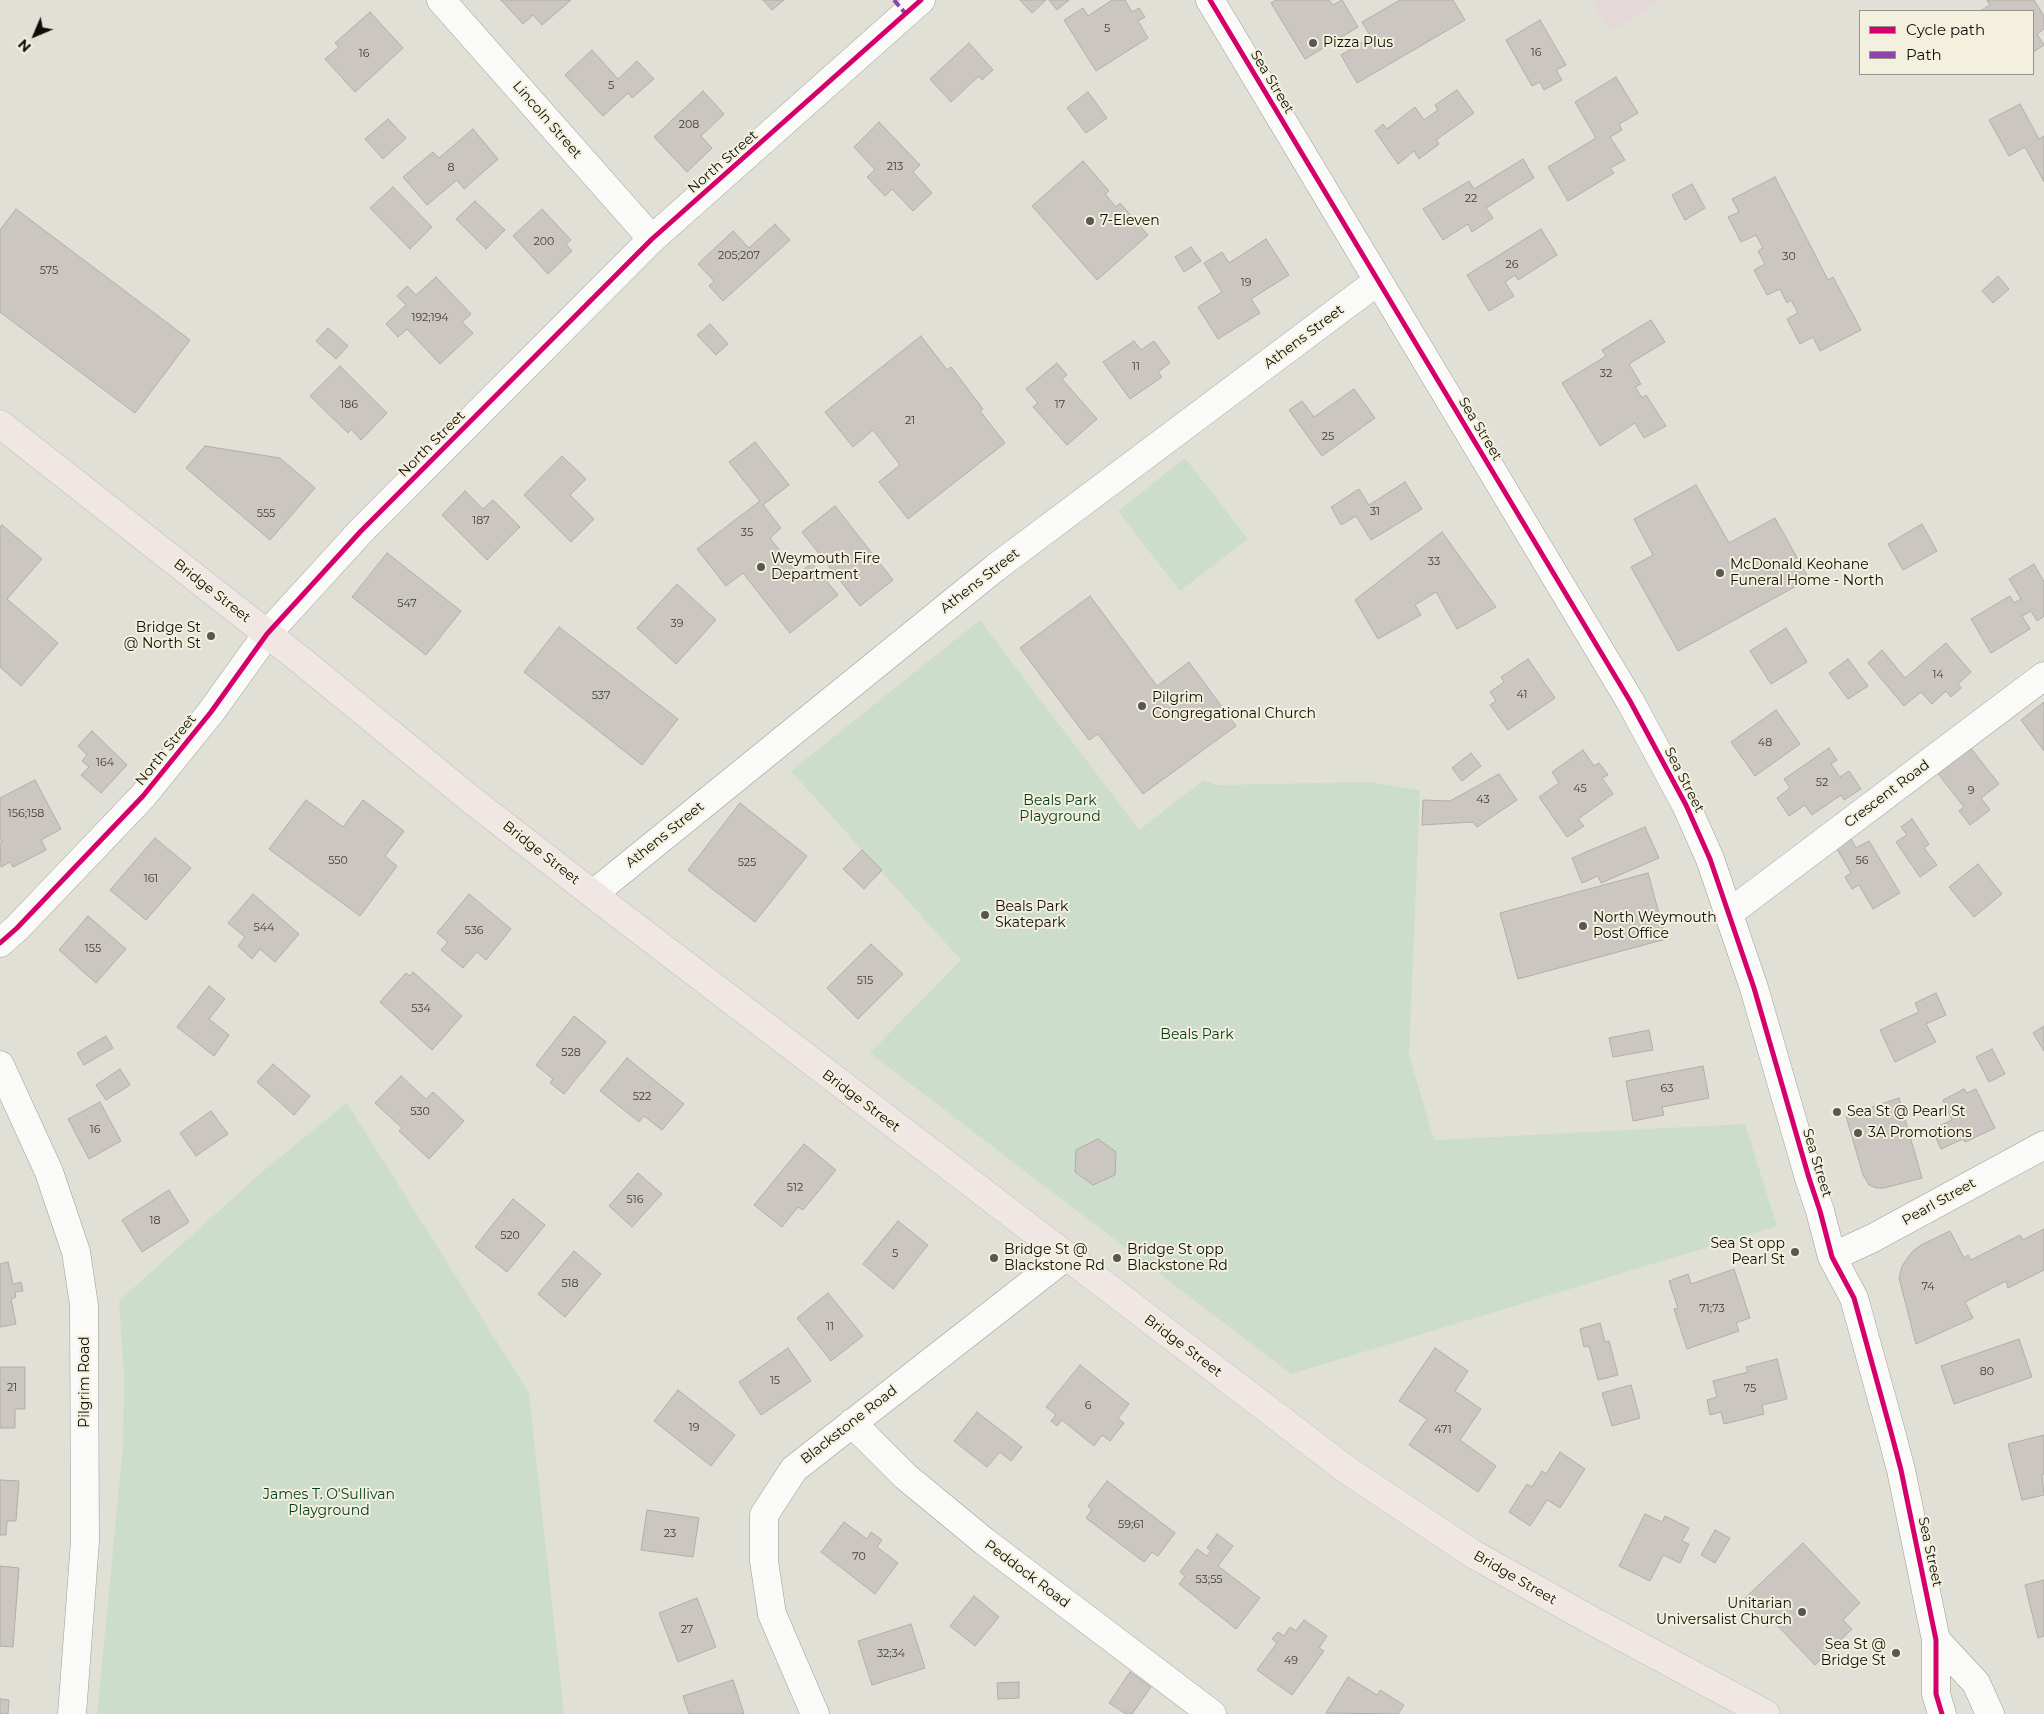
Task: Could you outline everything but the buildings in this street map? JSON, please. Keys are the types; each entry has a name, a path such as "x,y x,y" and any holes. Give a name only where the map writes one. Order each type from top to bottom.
{"main road":[{"name":"Bridge Street","path":"0,424 267,634 469,798 1065,1257 1347,1470 1473,1554 1766,1714"}],"street":[{"name":"Lincoln Street","path":"441,0 652,239"},
{"name":"North Street","path":"0,943 17,928 143,796 211,712 267,634 361,531 652,239 921,0"},
{"name":"Sea Street","path":"1210,0 1630,701 1686,805 1710,859 1729,913 1820,1211 1832,1257 1854,1298 1892,1432 1936,1640 1934,1707"},
{"name":"Athens Street","path":"593,894 995,568 1378,281"},
{"name":"Crescent Road","path":"1729,913 2044,676"},
{"name":"Pilgrim Road","path":"0,1065 49,1172 76,1252 84,1305 85,1541 72,1714"},
{"name":"Pearl Street","path":"1832,1257 1873,1238 2044,1145"},
{"name":"Blackstone Road","path":"815,1714 772,1614 764,1561 764,1515 794,1469 1065,1257"},
{"name":"Peddock Road","path":"852,1423 904,1476 985,1542 1212,1714"},
{"path":"1936,1640 1976,1683 1990,1714"}],"shaded area":[{"path":"1591,0 1661,0 1610,32"}],"green space":[{"path":"1185,458 1248,539 1180,591 1118,511"},
{"name":"Beals Park","path":"980,620 1139,830 1204,780 1217,785 1369,782 1420,790 1409,1055 1434,1140 1745,1124 1777,1226 1291,1374 870,1053 961,960 791,771"},
{"name":"James T. O'Sullivan Playground","path":"347,1103 529,1393 564,1714 97,1714 123,1447 124,1377 119,1301 263,1171"}],"marked path":[{"path":"894,0 906,14"}],"cycle path":[{"path":"0,943 17,928 143,796 211,712 267,634 361,531 652,239 921,0"},
{"path":"1210,0 1630,701 1686,805 1710,859 1754,988 1832,1257 1854,1298 1891,1432 1901,1470 1936,1640 1936,1694 1942,1714"}],"place":[{"name":"Pizza Plus","path":"1313,43"},
{"name":"7-Eleven","path":"1090,221"},
{"name":"Weymouth Fire Department","path":"761,567"},
{"name":"McDonald Keohane Funeral Home - North","path":"1720,573"},
{"name":"Bridge St @ North St","path":"211,636"},
{"name":"Pilgrim Congregational Church","path":"1142,706"},
{"name":"Beals Park Skatepark","path":"985,915"},
{"name":"North Weymouth Post Office","path":"1583,926"},
{"name":"Sea St @ Pearl St","path":"1837,1112"},
{"name":"3A Promotions","path":"1858,1133"},
{"name":"Sea St opp Pearl St","path":"1795,1252"},
{"name":"Bridge St @ Blackstone Rd","path":"994,1258"},
{"name":"Bridge St opp Blackstone Rd","path":"1117,1258"},
{"name":"Unitarian Universalist Church","path":"1802,1612"},
{"name":"Sea St @ Bridge St","path":"1896,1653"}],"park label":[{"name":"Beals Park Playground","path":"1060,810"}]}
